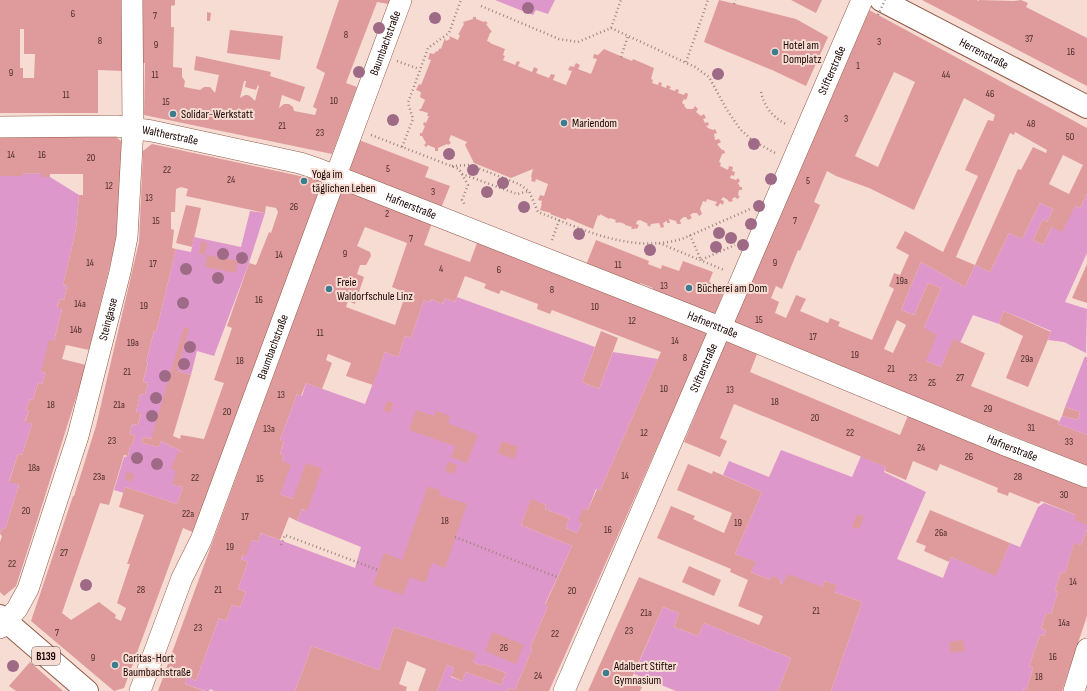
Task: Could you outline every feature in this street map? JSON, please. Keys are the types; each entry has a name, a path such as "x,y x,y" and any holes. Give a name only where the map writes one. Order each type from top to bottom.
{"street":[{"name":"Steingasse","path":"2,622 21,604 28,589 78,436 120,272 127,237 133,128 132,0"},
{"name":"Baumbachstraße","path":"140,691 182,578 201,540 401,0"},
{"name":"Stifterstraße","path":"564,691 791,161 862,0"},
{"name":"Herrenstraße","path":"880,8 1087,107"},
{"name":"Waltherstraße","path":"0,127 116,126 133,128 300,163 336,176"},
{"name":"Hafnerstraße","path":"336,176 720,328 1087,477"},
{"name":"B139","path":"2,622 87,691"},
{"path":"1074,691 1087,649"}],"path":[{"path":"402,147 413,118 408,103 428,48 449,33 461,0"},
{"path":"481,6 558,38 578,42 611,28 622,0"},
{"path":"686,62 708,0"},
{"path":"880,8 885,0"},
{"path":"611,28 686,62 709,77 727,110 740,129 752,140 791,161"},
{"path":"621,57 628,36"},
{"path":"407,64 420,69"},
{"path":"761,92 763,101 768,109 777,120 786,124"},
{"path":"354,128 459,169 468,184 462,200 465,205"},
{"path":"452,166 470,165 519,184 529,191 538,212 560,219 596,234 617,240 644,244 674,241 750,209"},
{"path":"462,174 517,194 529,191"},
{"path":"550,246 560,219"},
{"path":"690,235 701,260"},
{"path":"658,243 742,277"},
{"path":"701,260 735,245"},
{"path":"281,545 285,535 378,570"},
{"path":"455,537 558,577"}],"shaded area":[{"path":"495,0 555,0 548,14 536,10 533,15"},
{"path":"41,173 79,195 76,229 63,285 67,286 64,300 60,299 57,307 62,309 54,341 41,372 46,373 42,384 38,383 33,400 30,399 26,410 29,411 25,421 32,424 22,455 18,454 9,481 19,485 5,529 2,528 0,534 0,176 21,176 22,174"},
{"path":"1087,194 1087,253 1065,302 1087,309 1086,353 1064,342 1048,340 1051,331 1004,311 999,324 973,315 960,343 953,340 941,367 926,361 924,328 941,288 928,283 914,315 901,310 921,262 965,287 975,265 990,272 1009,233 1022,239 1040,203 1053,209 1047,222 1043,219 1033,240 1043,245 1052,227 1075,206 1080,208"},
{"path":"250,211 265,213 249,263 214,356 197,351 191,375 177,371 151,439 143,437 142,443 159,447 161,441 183,452 173,485 183,487 177,504 125,487 124,493 114,490 124,457 128,456 130,446 132,446 135,435 130,434 132,424 138,425 141,414 136,412 140,394 145,395 148,383 143,382 148,363 146,362 154,331 156,332 176,249 191,252 194,237 241,247"},
{"path":"457,297 595,347 582,382 599,389 613,352 658,359 600,491 596,489 588,510 583,508 582,523 577,533 566,528 569,518 545,509 546,505 531,500 521,525 572,546 545,604 548,606 530,648 532,649 515,690 509,688 508,691 437,691 447,665 454,668 451,677 462,681 466,672 501,685 506,673 483,664 482,666 473,662 475,653 394,627 379,670 312,646 295,691 214,691 210,689 209,691 205,691 185,684 187,677 196,681 219,618 226,621 232,605 240,607 246,592 238,589 248,562 241,559 252,540 258,542 261,533 355,568 361,547 297,521 302,509 307,511 293,499 280,494 282,461 284,455 280,454 284,442 280,440 297,394 302,396 306,383 365,404 385,352 398,357 405,336 411,338 424,300 430,302 431,299 443,304 445,298 455,302"},
{"path":"1085,356 1087,358 1087,435 1058,424 1062,416 1078,420 1080,412 1065,407"},
{"path":"781,450 852,477 861,456 886,467 884,472 926,492 897,559 943,578 951,557 996,575 1010,543 1020,547 1038,507 1044,503 1076,515 1087,525 1081,545 1074,544 1065,573 1061,572 1055,590 1058,592 1051,614 1046,613 1041,629 1046,630 1044,636 1040,635 1029,666 1033,668 1026,690 831,691 862,602 834,592 836,585 825,581 822,587 783,584 780,583 781,580 772,577 770,580 751,572 755,562 735,554 762,492 723,475 729,461 769,477"},
{"path":"663,607 679,613 674,627 698,636 704,623 791,658 778,691 676,691 634,674"}],"building":[{"path":"0,0 123,0 123,71 98,70 98,113 0,113","holes":["20,29 24,29 24,54 35,54 34,78 23,78 23,68 20,68"]},
{"path":"139,0 175,0 175,5 171,6 171,27 174,27 173,67 182,68 182,77 185,81 184,87 200,90 204,87 210,87 215,93 219,75 194,70 196,56 271,72 270,76 305,87 300,102 282,95 279,108 284,104 289,104 293,107 294,111 315,115 317,109 313,107 325,73 316,68 339,0 389,0 389,4 377,2 346,83 357,87 332,154 144,115 145,63 139,63","holes":["244,81 246,81 245,87 256,90 258,85 259,86 255,101 248,95 240,98"]},
{"name":"Hotel am Domplatz","path":"719,0 796,19 828,37 806,86 772,70 704,42"},
{"path":"791,0 822,0 816,13"},
{"path":"922,0 1021,0 1028,3 1026,7 1087,38 1087,86"},
{"path":"869,10 1087,128 1087,194 1080,208 1075,206 1062,232 1052,227 1043,245 1033,240 1043,219 1047,222 1053,209 1040,203 1022,239 1009,233 990,272 975,265 965,287 921,262 901,310 914,315 928,283 941,288 924,328 937,335 926,361 941,367 953,339 985,353 971,386 1059,421 1058,424 1087,435 1087,466 732,322","holes":["894,72 915,82 878,167 855,156","964,98 995,115 993,121 988,120 965,170 978,176 943,252 905,231 896,248 909,255 900,275 894,273 889,286 894,289 872,340 838,326 840,322 830,318 828,323 800,311 806,299 796,295 786,318 775,313 779,302 771,298 776,286 782,289 798,250 800,251 820,205 814,202 827,171 836,176 869,188 914,210","1015,132 1047,150 1046,153 1033,147 1021,170 1018,169 975,265 956,257 1010,133 1014,135","1063,155 1083,165 1069,194 1049,184","897,320 906,325 893,353 884,349"]},
{"path":"207,12 211,13 210,21 207,21"},
{"name":"Mariendom","path":"473,17 488,23 486,24 492,32 490,33 487,41 505,49 503,55 505,56 503,60 515,65 517,61 520,62 518,66 532,72 534,67 538,69 536,73 549,78 551,74 555,75 553,80 566,85 572,71 568,70 570,66 574,67 576,63 580,65 578,69 591,74 597,59 593,58 594,54 598,55 604,49 632,61 633,59 654,68 651,79 653,80 652,83 658,85 659,82 662,83 661,86 666,88 667,85 671,87 669,89 675,91 676,89 679,90 678,93 684,95 687,93 688,95 686,100 684,99 682,103 685,105 684,106 687,109 693,109 695,106 698,109 696,112 701,116 704,114 706,118 703,119 705,123 708,122 709,125 706,126 713,130 715,129 717,133 714,134 715,140 719,139 721,142 717,144 722,150 724,150 725,153 722,154 719,162 721,163 720,166 728,170 729,166 733,167 732,171 735,172 734,176 731,175 730,178 736,180 738,178 740,181 738,183 740,187 742,187 742,190 739,190 738,195 740,197 737,199 735,197 732,199 733,201 729,202 723,197 721,200 724,201 723,205 720,203 718,207 715,205 717,202 707,199 706,202 703,201 700,209 702,214 699,216 697,213 693,213 690,215 692,218 688,220 684,217 680,220 681,224 677,224 676,221 669,219 670,223 667,223 667,221 663,223 664,227 661,228 659,223 651,224 650,227 647,225 648,224 640,220 637,221 636,224 639,225 637,229 631,229 632,227 615,222 616,220 609,219 600,214 600,216 598,215 593,229 567,218 566,220 540,210 542,201 538,200 540,195 544,196 548,184 536,179 535,182 531,181 533,169 511,178 474,163 465,145 467,142 451,135 449,140 451,143 438,148 438,151 435,151 435,148 428,145 426,147 424,145 426,143 422,136 420,136 420,133 422,133 425,126 423,125 424,122 426,123 429,116 427,116 428,113 420,111 419,109 421,109 425,100 420,97 421,92 416,90 419,84 421,85 431,60 428,59 430,53 434,54 440,48 441,49 445,38 446,41 450,39 449,36 458,40 460,35 458,35 464,24 463,22 473,19"},
{"path":"230,30 283,36 280,60 227,53"},
{"path":"0,137 116,137 122,142 116,241 89,350 66,345 62,359 86,365 16,586 4,596 0,592 0,542 2,536 0,534 2,528 5,529 19,485 9,482 18,454 22,455 32,424 25,422 29,411 26,410 30,399 33,400 38,383 42,384 46,373 41,372 49,340 54,341 62,309 57,308 60,299 64,300 67,286 63,285 76,229 79,195 83,195 83,174 50,174 50,177 41,177 41,173 22,174 22,176 0,176"},
{"path":"359,140 429,167 425,177 450,186 441,208 347,171"},
{"path":"152,144 318,180 323,189 195,533 183,528 124,688 114,691 31,621 74,496 96,426 139,242 143,151","holes":["181,187 188,189 186,196 265,213 266,206 276,208 278,212 271,233 269,232 256,265 249,263 227,326 232,328 214,380 224,383 204,439 181,435 180,439 173,436 191,375 177,371 189,328 184,327 151,439 143,437 142,443 159,447 161,441 183,452 178,452 171,469 176,471 172,485 183,487 177,504 125,487 119,507 144,515 127,564 130,564 117,603 126,608 121,621 115,618 116,615 99,602 71,620 62,613 100,503 109,505 124,455 128,456 130,446 132,446 135,435 130,434 132,424 138,425 141,413 136,412 140,394 145,395 148,383 143,382 148,362 146,362 154,331 156,332 176,249 172,248 174,230 171,229 171,212 175,212 176,189"]},
{"path":"342,188 432,223 424,245 470,262 477,243 708,332 549,691 508,691 509,688 515,690 532,649 530,648 548,606 545,605 572,546 521,525 531,499 546,505 545,509 569,518 566,528 577,533 582,523 578,521 583,508 588,510 597,489 600,491 661,352 552,310 550,314 537,309 538,304 501,290 499,294 484,288 486,284 465,276 455,302 445,298 443,304 431,299 430,302 424,300 411,338 405,336 398,357 385,352 373,385 346,376 351,363 328,354 326,360 332,363 322,389 306,383 301,396 297,394 280,440 284,441 280,454 284,455 282,461 291,465 280,494 293,499 306,463 322,469 307,511 302,509 297,521 289,517 280,540 261,533 258,542 252,540 246,556 243,555 241,559 248,562 238,589 246,592 240,607 232,605 226,621 219,618 196,681 187,677 185,684 204,691 158,691","holes":["365,227 407,243 392,287 406,293 395,325 346,307 348,301 355,304 364,277 357,274 360,265 366,265 371,256 370,252 357,246"]},
{"path":"186,205 201,208 192,247 176,243"},
{"path":"596,240 649,261 648,264 661,269 662,265 679,271 683,261 713,272 709,282 725,289 714,316 652,292 653,288 640,283 639,286 586,265"},
{"path":"201,241 207,242 205,255 199,253"},
{"path":"207,255 238,261 236,273 205,267"},
{"path":"1087,264 1087,303 1072,298"},
{"path":"1004,311 1051,332 1028,387 1006,378 1023,336 999,324"},
{"path":"601,331 618,338 599,389 582,382"},
{"path":"726,341 757,354 750,372 900,435 909,413 1087,486 1087,525 1075,520 1076,515 1041,501 1039,504 1009,492 1008,496 997,492 998,488 940,464 937,471 913,461 906,480 885,471 886,467 734,404 720,438 727,441 720,457 684,442"},
{"path":"387,401 393,403 390,413 384,410"},
{"path":"1065,407 1080,412 1078,420 1062,416"},
{"path":"416,410 434,416 436,411 450,416 448,423 478,435 467,463 451,457 455,446 409,430"},
{"path":"502,441 518,447 514,459 498,453"},
{"path":"448,462 457,465 454,474 445,471"},
{"path":"688,464 712,474 713,471 762,492 735,554 756,562 751,572 770,580 772,576 781,580 780,583 783,584 788,574 822,587 825,581 837,585 834,592 862,602 831,691 778,691 791,658 704,623 698,636 674,627 679,613 663,607 630,682 642,687 640,691 588,691 639,577 759,625 763,616 738,606 748,580 730,572 731,569 657,538 671,506 695,516 693,519 724,533 732,513 677,490"},
{"path":"127,472 134,474 132,482 125,480"},
{"path":"428,486 441,491 439,495 467,504 445,568 432,563 425,583 410,577 403,595 373,585 384,553 402,560"},
{"path":"930,510 1010,543 996,576 951,557 949,562 924,551 926,546 916,542"},
{"path":"857,514 864,517 859,529 852,527"},
{"path":"1087,529 1087,616 1062,691 1023,691 1024,689 1026,690 1033,668 1029,666 1040,635 1044,636 1046,630 1041,629 1046,613 1051,614 1058,592 1055,590 1061,572 1065,573 1074,543 1081,545"},
{"path":"689,566 721,580 714,596 682,582"},
{"path":"394,627 476,653 473,662 482,666 483,664 506,673 501,685 466,672 462,681 451,676 454,668 447,665 437,691 418,691 426,669 407,661 399,684 407,687 406,691 295,691 312,646 379,670"},
{"path":"493,632 524,645 516,664 485,651"},
{"path":"963,640 965,651 951,653 949,642"},
{"path":"30,662 63,691 16,691 9,686"}],"place":[{"name":"Hotel am Domplatz","path":"775,52"},
{"name":"Solidar-Werkstatt","path":"173,114"},
{"name":"Mariendom","path":"564,123"},
{"name":"Yoga im täglichen Leben","path":"304,181"},
{"name":"Bücherei am Dom","path":"689,288"},
{"name":"Freie Waldorfschule Linz","path":"329,289"},
{"name":"Caritas-Hort Baumbachstraße","path":"115,665"},
{"name":"Adalbert Stifter Gymnasium","path":"606,673"}]}
